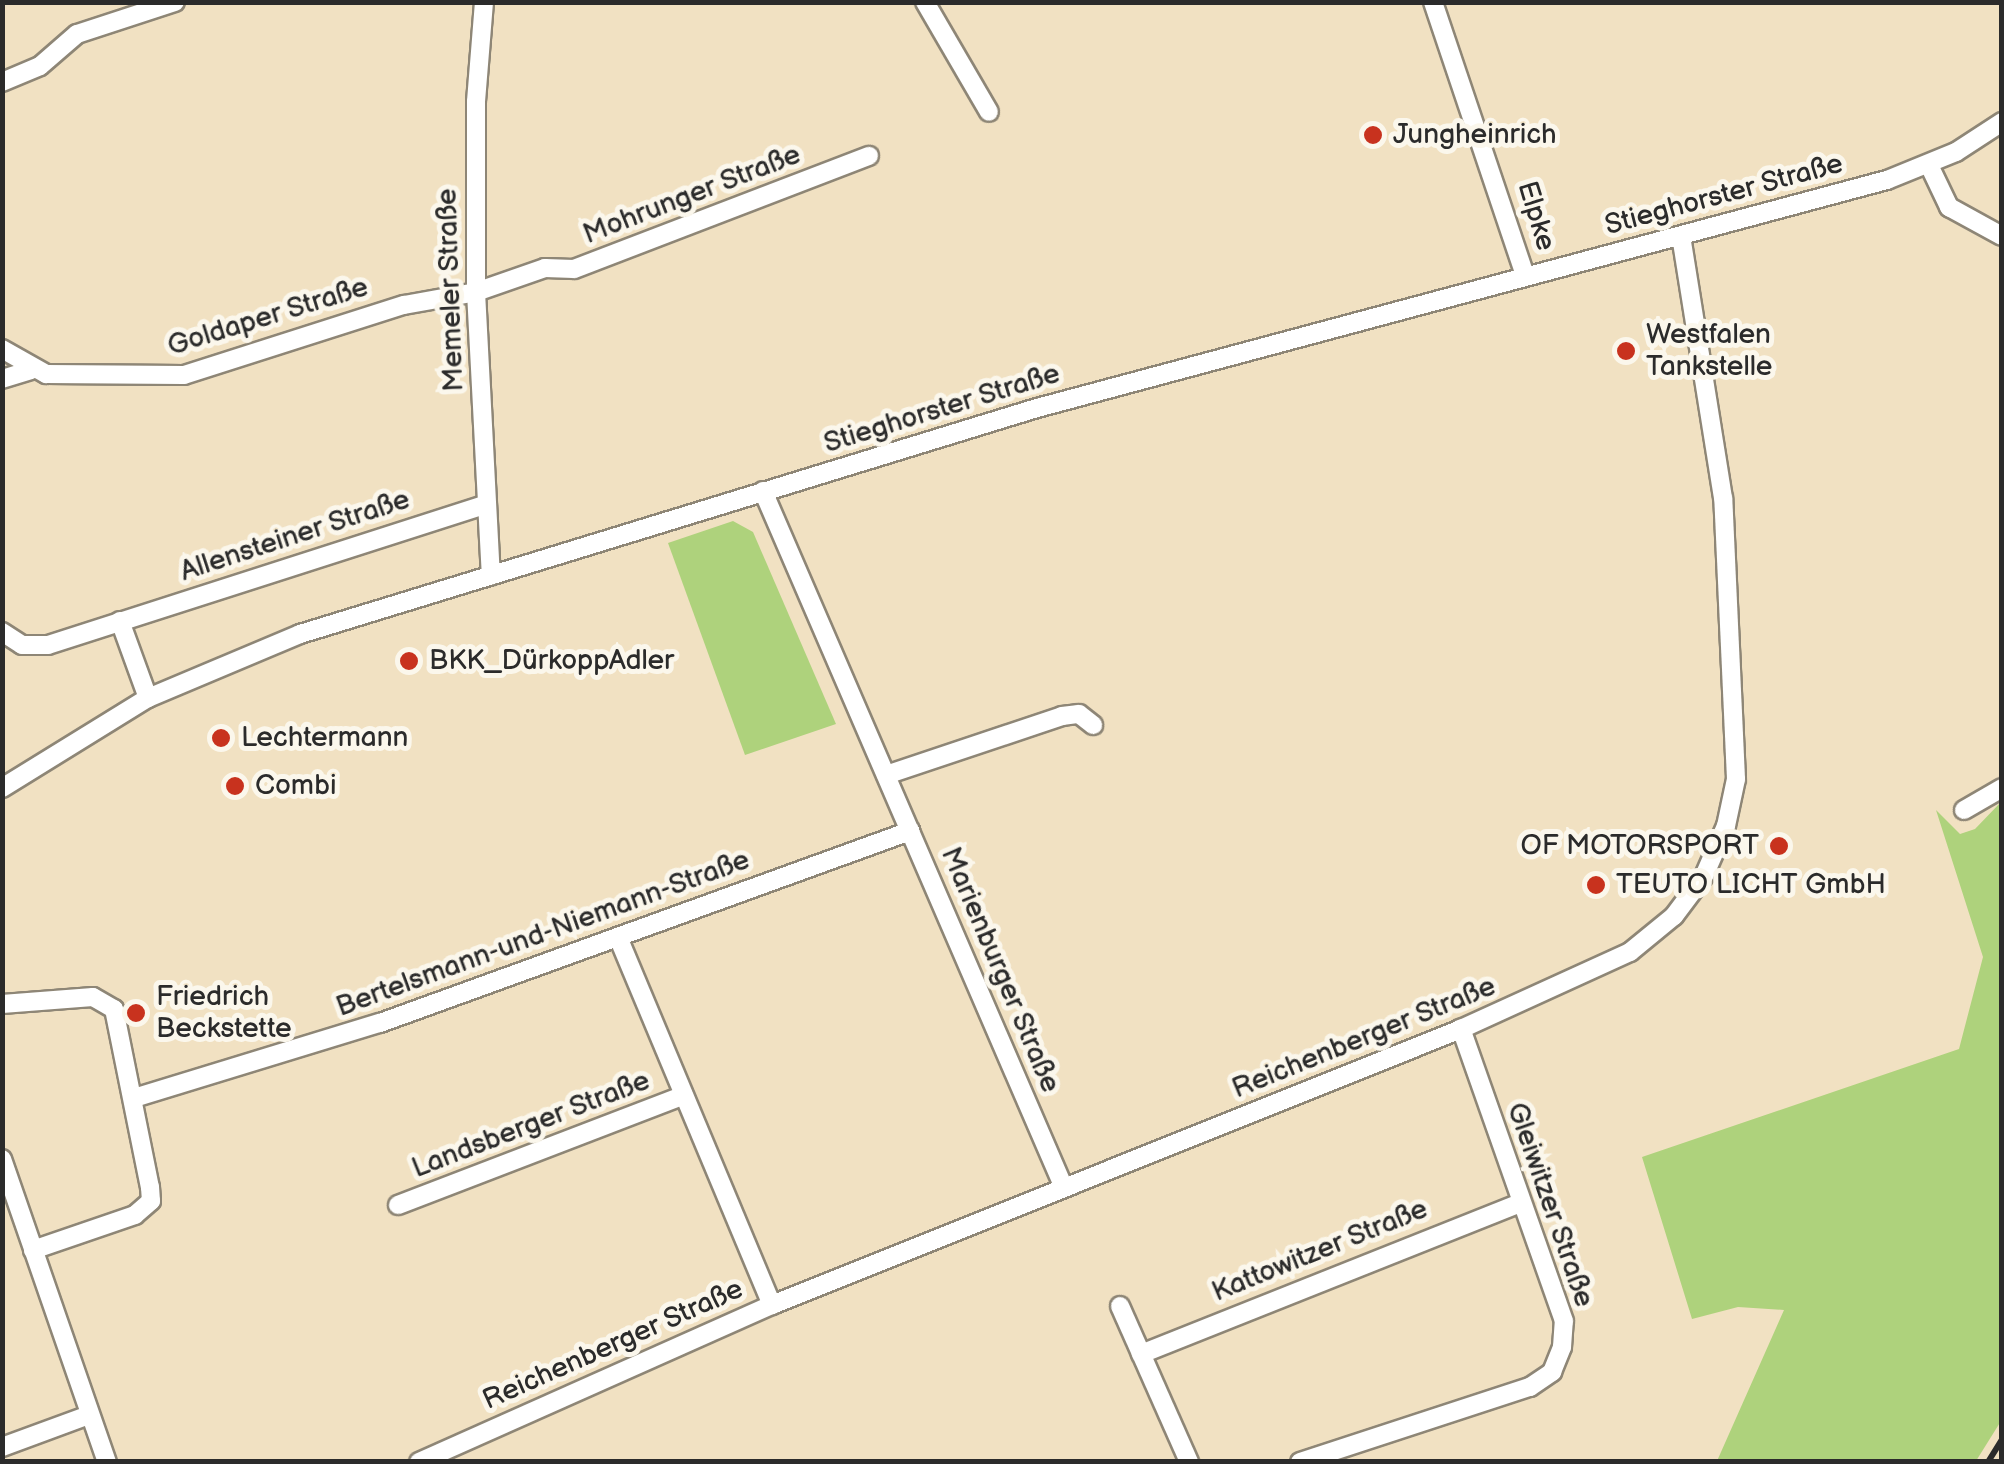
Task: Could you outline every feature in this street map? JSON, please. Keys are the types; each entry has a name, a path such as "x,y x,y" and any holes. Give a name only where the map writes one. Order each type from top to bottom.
{"street":[{"path":"2,82 40,66 60,45 175,2"},
{"name":"Memeler Straße","path":"484,2 476,102 476,292 491,576"},
{"path":"925,2 990,112"},
{"name":"Elpke","path":"1433,2 1525,276"},
{"name":"Stieghorster Straße","path":"2,788 148,698 300,634 1037,408 1929,166 2002,122"},
{"name":"Mohrunger Straße","path":"476,292 545,268 574,269 868,156"},
{"path":"1929,166 1949,207 2002,236"},
{"name":"Reichenberger Straße","path":"421,1461 772,1305 1462,1029 1630,952 1674,916 1704,876 1726,826 1736,778 1731,596 1723,498 1681,236"},
{"name":"Goldaper Straße","path":"31,370 74,375 184,375 404,305 476,292"},
{"path":"2,349 31,370"},
{"path":"2,379 31,370"},
{"name":"Marienburger Straße","path":"764,491 1064,1188"},
{"name":"Allensteiner Straße","path":"2,632 39,646 487,504"},
{"path":"120,621 148,698"},
{"path":"886,774 1062,716 1079,714 1093,724"},
{"path":"1964,810 2002,788"},
{"name":"Bertelsmann-und-Niemann-Straße","path":"134,1098 380,1023 910,831"},
{"name":"Landsberger Straße","path":"618,937 772,1305"},
{"path":"2,1004 105,1000 120,1019 151,1201 135,1215 33,1250"},
{"name":"Gleiwitzer Straße","path":"1300,1462 1530,1387 1552,1372 1564,1321 1462,1029"},
{"name":"Landsberger Straße","path":"398,1205 684,1096"},
{"path":"2,1159 107,1462"},
{"name":"Kattowitzer Straße","path":"1142,1354 1522,1203"},
{"path":"1120,1306 1189,1462"},
{"path":"2,1447 89,1414"}],"green space":[{"path":"733,521 753,532 836,724 745,755 668,543"},
{"path":"2001,802 2001,1421 1976,1461 1717,1461 1784,1310 1738,1307 1692,1319 1642,1157 1959,1049 1983,957 1936,810 1960,834 1975,829"}],"railway":[{"path":"1988,1462 2002,1440"}],"place":[{"name":"Jungheinrich","path":"1373,135"},
{"name":"Westfalen Tankstelle","path":"1626,351"},
{"name":"BKK_DürkoppAdler","path":"409,661"},
{"name":"Lechtermann","path":"221,738"},
{"name":"Combi","path":"235,786"},
{"name":"OF MOTORSPORT","path":"1779,846"},
{"name":"TEUTO LICHT GmbH","path":"1596,885"},
{"name":"Friedrich Beckstette","path":"136,1013"}]}
